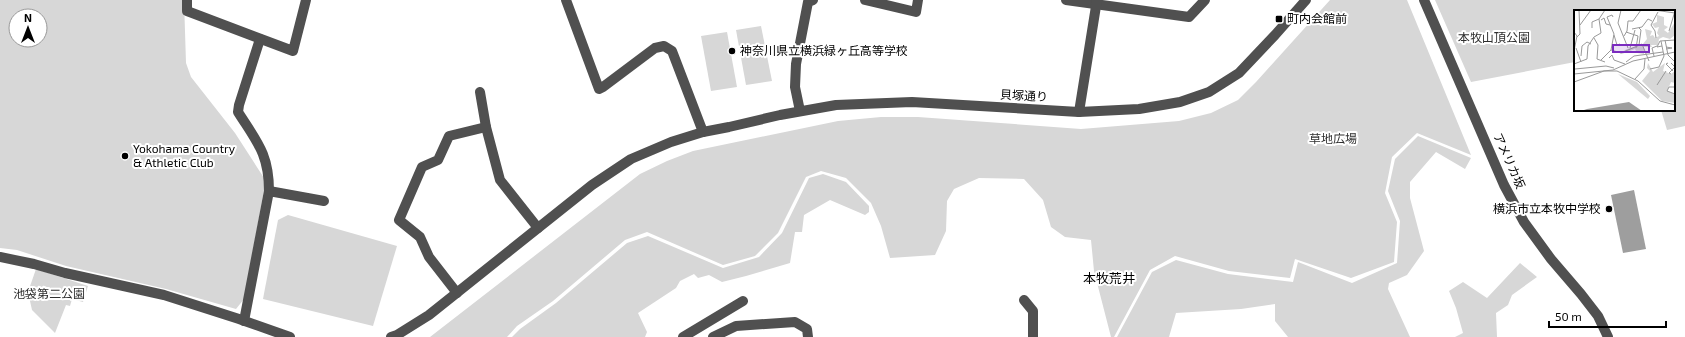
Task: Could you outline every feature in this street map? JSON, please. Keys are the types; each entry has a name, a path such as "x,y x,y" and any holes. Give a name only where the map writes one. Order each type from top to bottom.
{"street":[{"path":"187,0 187,11 293,51 306,0"},
{"path":"566,0 599,89 655,48 664,46 672,51 703,132"},
{"path":"800,111 795,87 796,64 808,2 813,0"},
{"path":"865,0 916,12 918,0"},
{"path":"1066,0 1097,2 1189,17 1202,2"},
{"name":"貝塚通り","path":"391,337 397,335 429,315 592,185 631,159 671,142 703,132 800,111 836,105 912,102 1079,112 1139,108 1180,102 1209,92 1239,73 1306,0"},
{"name":"アメリカ坂","path":"1424,0 1504,185 1524,222 1551,259 1598,316 1608,337"},
{"path":"1079,112 1097,2"},
{"path":"244,321 268,191 266,162 262,150 238,112 260,39"},
{"path":"480,92 486,127 500,180 538,228"},
{"path":"457,293 429,257 420,236 399,220 422,167 438,160 449,136 486,127"},
{"path":"268,191 324,201"},
{"path":"0,258 34,264 65,273 164,295 290,337"},
{"path":"1024,300 1033,311 1033,337"},
{"path":"684,337 743,301"},
{"path":"713,337 736,326 795,322 807,328 808,337"}],"green space":[{"name":"Yokohama Country & Athletic Club","path":"0,0 184,0 186,63 191,77 235,133 264,178 264,190 244,299 236,309 166,289 66,266 17,250 0,248"},
{"name":"草地広場","path":"1330,0 1407,0 1471,155 1417,133 1392,157 1385,193 1397,222 1394,262 1351,278 1295,259 1290,278 1229,271 1175,256 1150,270 1114,337 1111,337 1094,271 1091,240 1065,237 1051,227 1043,200 1024,179 979,178 954,189 947,201 946,231 935,255 890,258 881,226 871,203 846,178 821,171 806,177 778,233 755,256 723,265 647,232 625,240 553,301 517,326 507,337 430,337 640,174 693,151 838,121 881,117 918,117 1081,129 1179,121 1211,113 1238,100"},
{"name":"本牧山頂公園","path":"1435,0 1685,0 1685,126 1667,130 1661,111 1675,111 1675,10 1574,10 1574,62 1471,82"},
{"path":"761,26 772,81 746,85 736,30"},
{"path":"727,32 737,87 711,91 701,36"},
{"path":"1418,136 1471,158 1465,169 1436,152 1410,182 1410,198 1424,251 1407,275 1389,283 1388,289 1410,337 1288,337 1275,321 1275,304 1241,309 1176,313 1169,337 1117,337 1152,272 1176,260 1228,274 1293,282 1298,262 1352,283 1397,263 1400,221 1388,191 1395,159"},
{"path":"823,174 846,182 869,206 869,212 865,215 830,200 804,215 802,232 795,232 790,263 722,282 709,275 698,278 694,274 680,281 676,288 638,313 647,332 645,337 512,337 520,329 556,303 627,243 648,236 723,268 759,257 782,233 809,178"},
{"path":"288,215 397,246 373,326 263,299 278,220"},
{"path":"1520,263 1537,277 1512,295 1508,305 1496,313 1497,337 1455,337 1463,333 1456,308 1449,291 1463,282 1487,298"},
{"name":"池袋第二公園","path":"36,269 88,286 83,302 72,299 70,306 66,305 55,333 32,310 28,292"}],"shaded area":[{"path":"1634,190 1646,249 1623,253 1611,195"}],"place":[{"name":"町内会館前","path":"1279,19"},
{"name":"神奈川県立横浜緑ヶ丘高等学校","path":"732,51"},
{"name":"Yokohama Country & Athletic Club","path":"125,156"},
{"name":"横浜市立本牧中学校","path":"1609,209"}],"district":[{"name":"本牧荒井","path":"1109,278"}]}
